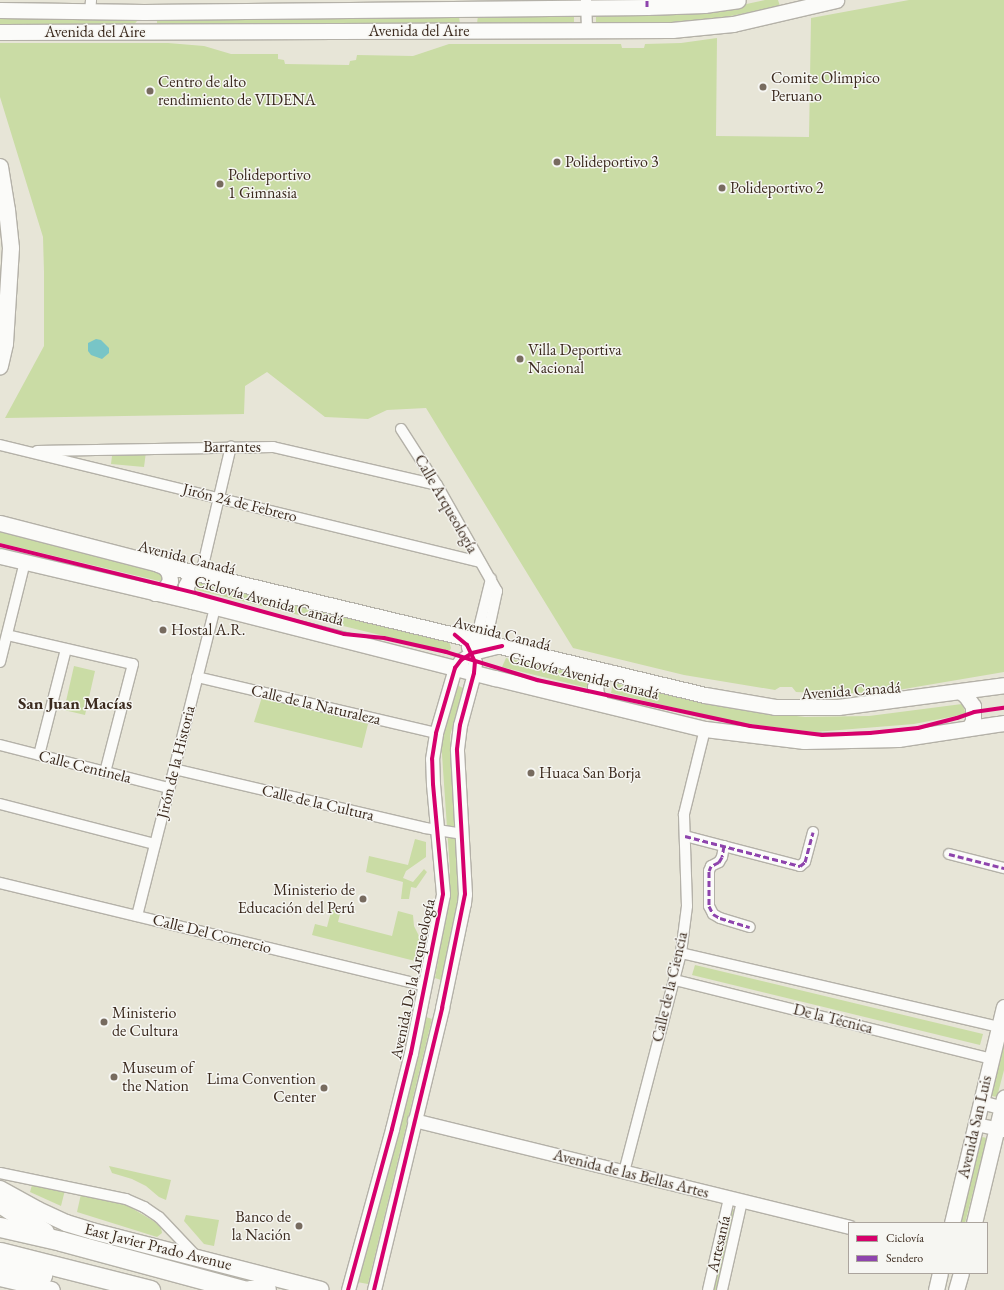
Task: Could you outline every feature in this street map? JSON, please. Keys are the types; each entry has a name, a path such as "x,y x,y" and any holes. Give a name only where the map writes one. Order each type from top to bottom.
{"highway":[{"path":"0,1203 61,1241"},
{"name":"East Javier Prado Avenue","path":"0,1227 61,1241 243,1290"},
{"path":"0,1252 150,1290"},
{"path":"0,1267 115,1290"},
{"path":"249,1290 266,1290"}],"main road":[{"name":"Avenida del Aire","path":"0,10 90,6 144,12 339,5 466,10 586,4 704,5 738,0"},
{"name":"Avenida del Aire","path":"0,32 145,31 208,33 700,28 733,24 811,3 836,0"},
{"path":"466,10 467,31"},
{"path":"144,12 145,31"},
{"path":"0,166 7,210 10,248 5,344 0,366"},
{"name":"Avenida Canadá","path":"0,523 158,564 455,635 478,645 502,646 705,695 775,707 838,707 961,692 1004,685"},
{"path":"0,556 192,601 474,673 705,729 804,741 898,739 1004,723"},
{"path":"155,592 161,591 170,581 169,573 165,567 158,564"},
{"path":"192,601 188,597 186,586 191,576 198,573"},
{"path":"601,703 596,694 595,687 598,680 608,672"},
{"path":"961,692 973,706 973,720 969,728"},
{"name":"Avenida San Luis","path":"952,1222 1004,1007"},
{"name":"Avenida San Luis","path":"974,1222 1000,1130 1003,1104"},
{"name":"East Javier Prado Avenue","path":"0,1189 14,1198 66,1222 321,1290"},
{"path":"936,1290 940,1274"},
{"path":"956,1290 961,1274"},
{"path":"0,1278 52,1290"}],"street":[{"path":"586,4 587,30"},
{"name":"Calle Arqueología","path":"402,429 497,591 478,645"},
{"name":"Jirón 24 de Febrero","path":"0,445 480,562"},
{"path":"198,573 220,499 231,446"},
{"name":"Barrantes","path":"22,451 231,446 273,447 436,485"},
{"path":"0,662 25,562"},
{"name":"Jirón de la Historia","path":"137,916 215,607"},
{"path":"7,635 133,664 105,772"},
{"path":"455,668 461,660 478,645"},
{"name":"Avenida De la Arqueología","path":"374,1290 386,1235 442,1008 464,903 465,894 457,749 460,725 474,673 478,645"},
{"path":"39,755 66,649"},
{"name":"Avenida De la Arqueología","path":"348,1290 411,1053 443,894 436,830 432,759 436,733 455,668"},
{"name":"Calle de la Naturaleza","path":"197,677 436,733"},
{"name":"Calle de la Ciencia","path":"624,1172 681,953 686,906 684,814 705,729"},
{"name":"Calle Centinela","path":"0,745 169,788"},
{"name":"Calle de la Cultura","path":"174,769 436,830 462,834"},
{"path":"0,804 155,844"},
{"path":"685,836 800,866 805,862 813,832"},
{"path":"724,846 722,857 719,862 711,866 709,871 709,906 713,914 720,918 750,927"},
{"path":"949,854 1004,868"},
{"name":"Calle Del Comercio","path":"0,882 425,986"},
{"name":"De la Técnica","path":"681,953 999,1028"},
{"name":"De la Técnica","path":"675,980 991,1059"},
{"path":"981,1102 1003,1104"},
{"name":"Avenida de las Bellas Artes","path":"414,1120 848,1227"},
{"path":"976,1124 1000,1130"},
{"path":"0,1173 126,1198 159,1217 197,1257"},
{"name":"Artesanía","path":"708,1290 729,1198"},
{"name":"Artesanía","path":"722,1290 742,1201"},
{"path":"364,1230 371,1236 380,1237 386,1235"}],"green space":[{"path":"765,0 778,0 780,6 711,20 596,26 596,12 714,11"},
{"name":"Villa Deportiva Nacional","path":"909,0 1004,0 1004,672 898,690 841,694 796,692 792,687 780,687 775,690 684,675 573,648 426,408 387,410 368,419 325,417 267,372 245,386 244,414 5,418 44,346 44,272 43,237 0,97 0,43 168,43 204,46 231,54 278,54 278,59 284,60 285,64 349,65 350,61 356,60 357,55 413,56 449,44 621,44 622,48 644,48 645,44 681,43 717,38 716,136 809,137 811,18"},
{"path":"574,13 574,25 477,24 478,15"},
{"path":"0,15 136,18 137,21 133,26 0,26"},
{"path":"157,16 459,16 460,25 157,25"},
{"path":"113,448 146,452 144,467 111,464"},
{"path":"0,532 163,572 164,575 162,580 159,581 0,543"},
{"path":"200,580 449,641 451,648 449,652 197,590 195,584"},
{"path":"506,658 592,677 588,688 502,667"},
{"path":"74,666 95,671 85,715 64,710"},
{"path":"613,683 744,710 805,717 869,716 962,704 966,714 914,724 815,732 740,723 611,693"},
{"path":"457,685 463,688 450,736 457,825 458,899 441,980 435,978 445,922 450,871 441,740"},
{"path":"262,697 368,724 362,748 254,722"},
{"path":"415,839 426,842 426,857 406,871 403,878 413,882 424,869 427,872 416,888 411,887 409,899 401,899 403,882 366,872 369,856 408,865"},
{"path":"332,908 341,910 338,922 392,936 398,911 413,915 414,926 423,944 419,962 312,935 315,924 327,927"},
{"path":"695,965 983,1034 980,1045 692,975"},
{"path":"426,1017 432,1019 368,1284 357,1282"},
{"path":"1004,1026 1004,1070 997,1097 987,1095"},
{"path":"977,1136 987,1138 965,1222 956,1222"},
{"path":"109,1166 171,1180 166,1200 159,1197 146,1186 132,1179 112,1173"},
{"path":"32,1185 65,1190 61,1206 30,1192"},
{"path":"81,1194 125,1204 155,1222 161,1228 162,1233 157,1237 77,1212"},
{"path":"733,1209 737,1210 717,1290 712,1290"},
{"path":"186,1215 219,1220 214,1246 204,1244 184,1221"}],"water":[{"path":"96,339 101,340 109,348 109,353 102,359 91,355 88,351 88,343"}],"marked path":[{"path":"647,0 647,7"},
{"path":"685,836 800,866 805,862 813,832"},
{"path":"724,846 722,857 719,862 711,866 709,871 709,906 713,914 720,918 750,927"},
{"path":"949,854 1004,868"}],"cycle path":[{"name":"Ciclovía Avenida Canadá","path":"0,545 199,594 344,634 384,638 446,652 537,680 750,726 822,735 870,733 918,728 974,712 1004,708"},
{"path":"374,1290 442,1008 465,894 457,749 460,725 474,673 475,662 467,645 455,635"},
{"path":"348,1290 411,1053 443,894 433,784 432,759 436,733 455,668 461,660 472,653 502,646"}],"place":[{"name":"Comite Olimpico Peruano","path":"763,87"},
{"name":"Centro de alto rendimiento de VIDENA","path":"150,91"},
{"name":"Polideportivo 3","path":"557,162"},
{"name":"Polideportivo 1 Gimnasia","path":"220,184"},
{"name":"Polideportivo 2","path":"722,188"},
{"name":"Villa Deportiva Nacional","path":"520,359"},
{"name":"Hostal A.R.","path":"163,630"},
{"name":"Huaca San Borja","path":"531,773"},
{"name":"Ministerio de Educación del Perú","path":"363,899"},
{"name":"Ministerio de Cultura","path":"104,1022"},
{"name":"Museum of the Nation","path":"114,1077"},
{"name":"Lima Convention Center","path":"324,1088"},
{"name":"Banco de la Nación","path":"299,1226"}],"district":[{"name":"San Juan Macías","path":"75,704"}]}
